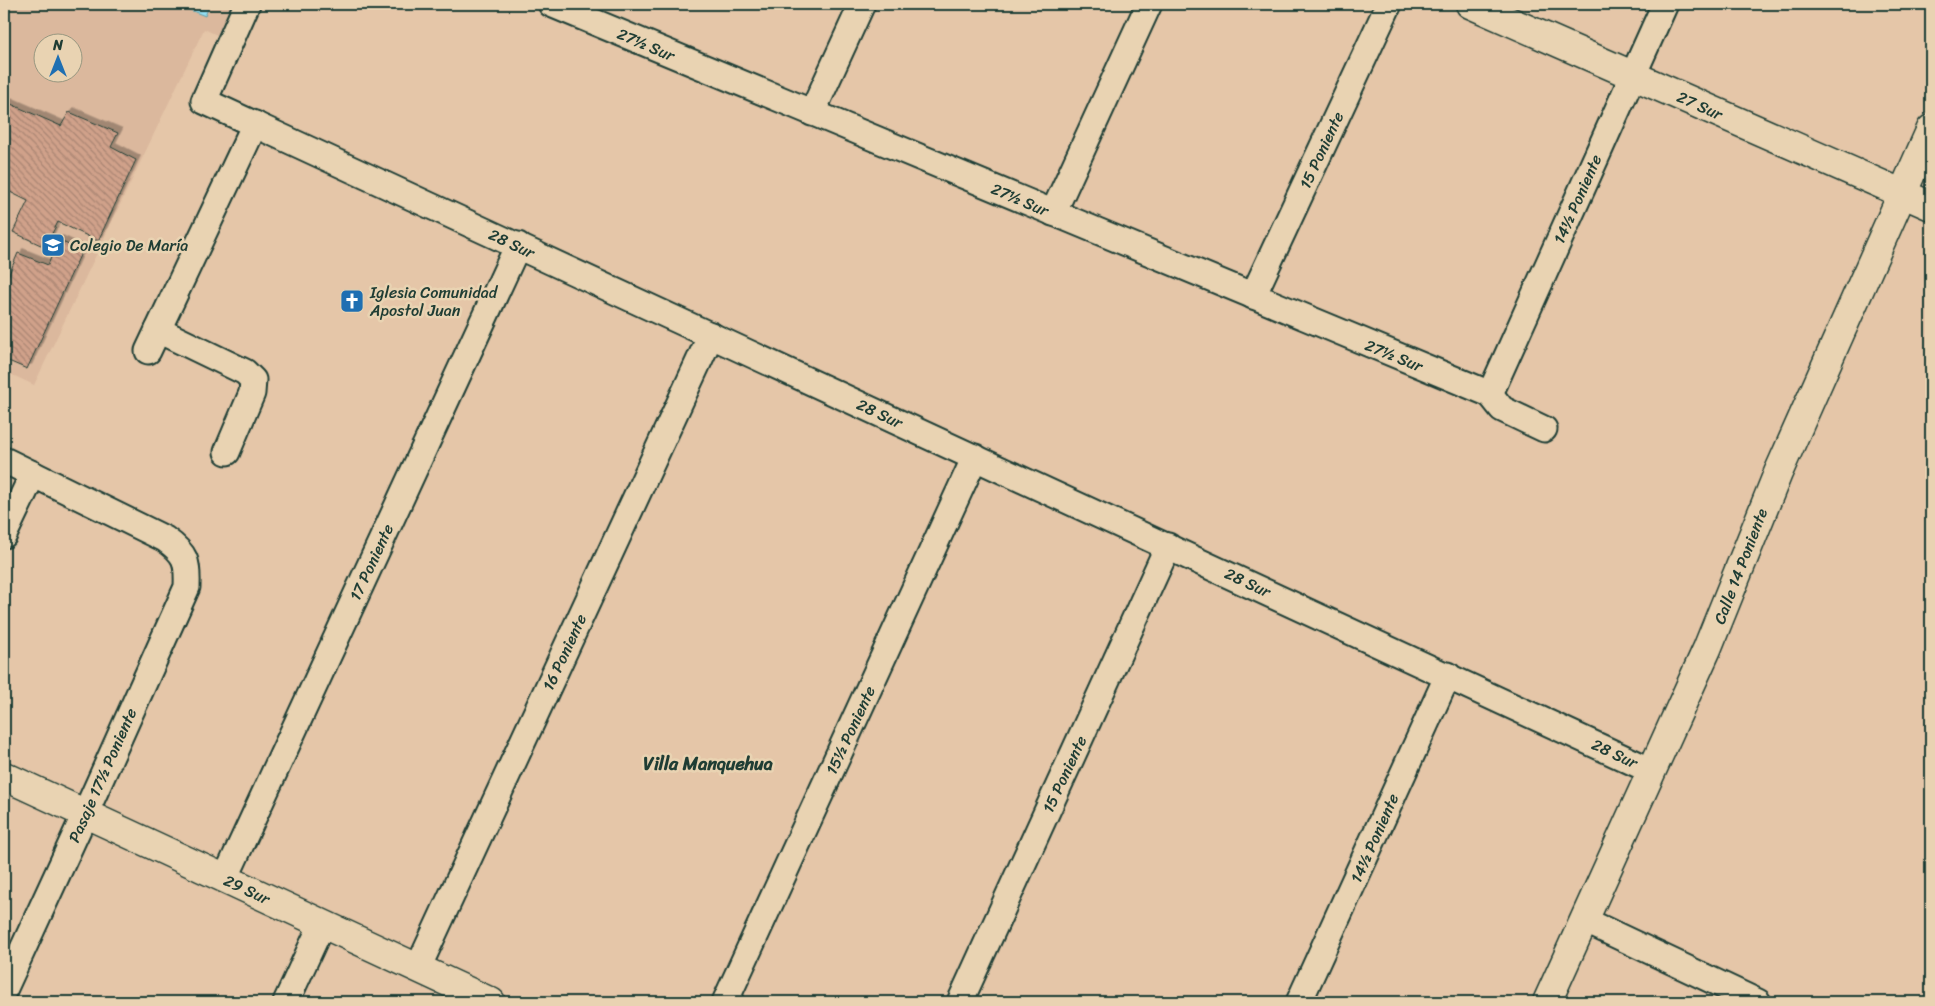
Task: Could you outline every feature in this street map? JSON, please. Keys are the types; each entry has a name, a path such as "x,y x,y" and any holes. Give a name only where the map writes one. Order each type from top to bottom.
{"street":[{"name":"28 Sur","path":"248,4 204,100 1652,770"},
{"name":"27½ Sur","path":"551,4 591,11 812,113 1490,394"},
{"path":"812,113 862,4"},
{"path":"1053,213 1149,4"},
{"name":"15 Poniente","path":"1253,296 1389,4"},
{"name":"27 Sur","path":"1470,4 1931,206"},
{"name":"14½ Poniente","path":"1490,394 1665,4"},
{"path":"227,452 252,393 253,380 245,372 153,340 255,124"},
{"name":"Calle 14 Poniente","path":"1547,1002 1707,650 1778,473 1931,129"},
{"name":"17 Poniente","path":"225,879 518,245"},
{"name":"16 Poniente","path":"418,968 711,335"},
{"path":"1490,394 1502,410 1544,430"},
{"name":"15½ Poniente","path":"725,1002 975,457"},
{"path":"4,460 33,474 4,535"},
{"name":"Pasaje 17½ Poniente","path":"4,990 187,587 188,572 186,558 178,548 165,539 33,474"},
{"name":"15 Poniente","path":"960,1002 1168,546"},
{"name":"14½ Poniente","path":"1300,1002 1448,675"},
{"name":"29 Sur","path":"4,776 490,1002"},
{"path":"1584,920 1758,1002"},
{"path":"286,1002 322,924"}],"shaded area":[{"name":"Colegio De María","path":"4,4 231,4 217,35 204,29 34,385 4,371"}],"water":[{"path":"175,4 210,4 205,16"}],"building":[{"path":"4,101 61,126 69,112 118,133 111,147 136,160 98,241 58,222 45,247 13,232 28,201 4,189"},
{"path":"58,240 82,251 27,369 4,359 4,286 18,253 48,265"}],"place":[{"name":"Colegio De María","path":"53,245"},
{"name":"Iglesia Comunidad Apostol Juan","path":"352,301"}],"district":[{"name":"Villa Manquehua","path":"708,764"}]}
